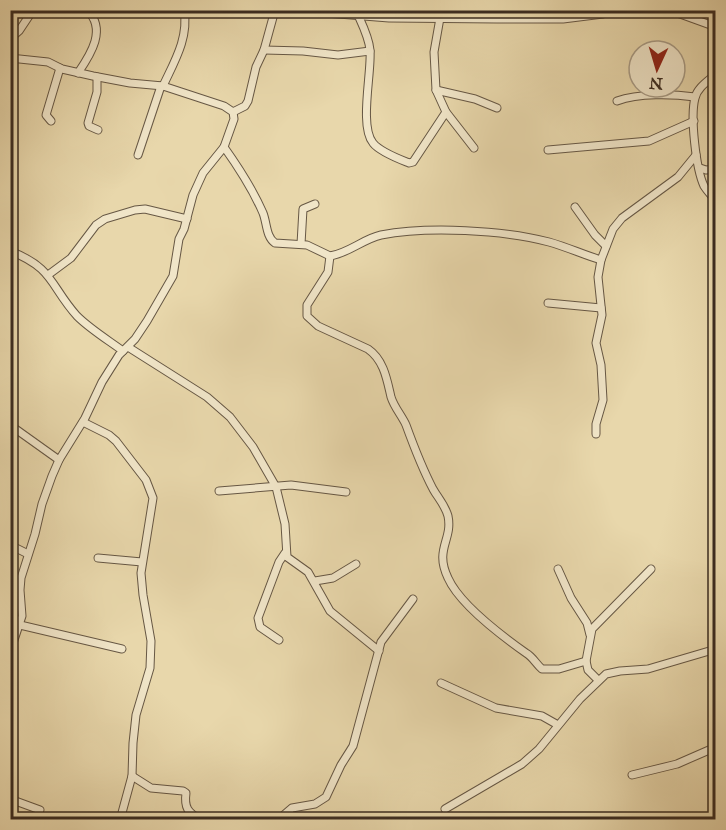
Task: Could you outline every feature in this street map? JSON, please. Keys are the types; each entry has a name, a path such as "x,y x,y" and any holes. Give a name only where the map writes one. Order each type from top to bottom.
{"street":[{"path":"10,39 20,31 33,10"},
{"path":"78,73 89,55 98,29 95,20 87,10"},
{"path":"138,155 162,86 185,35 187,22 184,10"},
{"path":"233,112 248,101 256,67 264,50 275,10"},
{"path":"311,10 326,14 413,19 549,19 618,10"},
{"path":"413,19 416,10"},
{"path":"669,10 716,27"},
{"path":"358,15 368,39 370,51 367,86 368,131 376,146 411,163 446,112"},
{"path":"440,18 434,52 436,90 446,112 474,148"},
{"path":"264,50 303,51 338,56 370,51"},
{"path":"10,58 48,62 60,68 97,77 162,86 217,103 233,112"},
{"path":"51,122 46,115 60,68"},
{"path":"716,74 699,89 695,98 694,121 696,155 705,186 716,201"},
{"path":"97,77 97,92 88,123 89,126 98,130"},
{"path":"436,90 475,99 496,108"},
{"path":"617,101 630,96 681,95 695,98"},
{"path":"10,652 22,616 21,578 34,540 42,504 59,460 83,422 102,382 147,321 173,276 179,240 193,195 203,173 224,147 234,119 233,112"},
{"path":"548,150 649,141 694,121"},
{"path":"224,147 258,202 265,216 272,242 285,245 301,244 330,256 381,235 412,232 475,232 525,237 552,243 601,260"},
{"path":"596,434 596,424 603,400 601,365 596,343 601,308 598,277 606,246 615,225 678,177 696,155"},
{"path":"700,168 706,170 716,168"},
{"path":"301,244 303,209 315,204"},
{"path":"575,207 606,246"},
{"path":"48,275 71,258 96,225 105,219 146,209 187,219"},
{"path":"10,251 35,262 48,275 78,316 125,349 207,396 230,417 264,463 276,487 285,524 285,553 279,562 258,618 260,627 279,640"},
{"path":"330,256 328,272 309,301 307,316 318,327 368,349 379,360 392,400 405,424 418,460 433,490 446,509 448,528 442,553 442,565 457,594 512,644 529,654 542,669 559,669 586,661"},
{"path":"548,303 601,308"},
{"path":"83,422 116,441 139,470 151,490 152,511 142,562 143,595 152,654 148,679 136,715 132,776 120,819"},
{"path":"10,425 59,460"},
{"path":"219,491 291,485 346,492"},
{"path":"10,546 28,554"},
{"path":"285,553 290,560 308,572 315,581 322,600 330,611 379,651"},
{"path":"98,558 142,562"},
{"path":"315,581 333,578 356,564"},
{"path":"558,569 571,598 587,623 590,635"},
{"path":"598,680 588,670 586,661 592,629 651,569"},
{"path":"278,819 292,808 315,804 326,797 353,746 381,642 389,628 413,599"},
{"path":"20,625 122,649"},
{"path":"445,809 522,764 539,749 598,680 611,672 648,669 716,649"},
{"path":"441,683 496,708 542,717 558,725"},
{"path":"632,775 677,764 716,747"},
{"path":"132,776 151,788 185,792 186,809 200,819"},
{"path":"10,799 40,810"}]}
